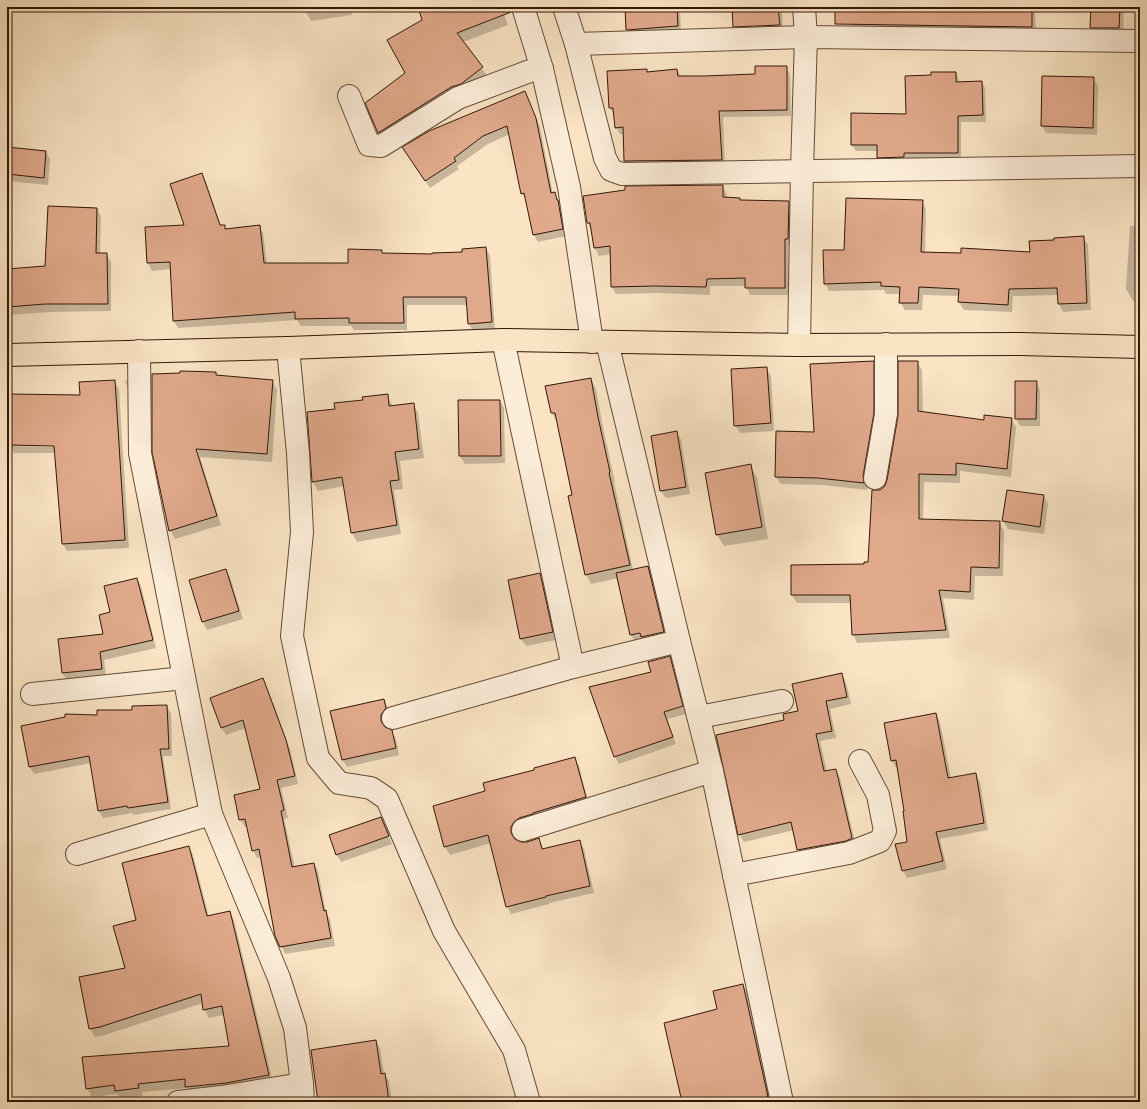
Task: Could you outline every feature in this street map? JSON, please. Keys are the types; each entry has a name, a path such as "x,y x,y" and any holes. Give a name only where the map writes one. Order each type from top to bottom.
{"main road":[{"path":"7,355 288,348 503,340 799,345 1020,344 1140,347"}],"street":[{"path":"523,7 542,69 569,187 600,342 712,771 782,1102"},
{"path":"564,7 576,44 605,158 611,170 622,174 802,170 1140,166"},
{"path":"799,345 806,37 804,7"},
{"path":"576,44 806,37 1140,41"},
{"path":"349,96 370,145 381,146 458,98 542,69"},
{"path":"503,340 573,667"},
{"path":"875,478 886,414 886,344"},
{"path":"288,348 298,453 302,532 292,636 318,758 339,783 371,788 387,799 444,931 514,1050 528,1102"},
{"path":"139,351 140,453 211,814 279,978 295,1028 302,1093 221,1097 178,1102"},
{"path":"394,718 573,667 679,641"},
{"path":"32,694 184,678"},
{"path":"698,718 782,701"},
{"path":"734,875 850,853 880,841 885,831 878,795 860,761"},
{"path":"523,830 712,771"},
{"path":"77,854 211,814"}],"building":[{"path":"418,7 511,7 511,12 457,33 483,67 461,84 451,87 378,133 365,103 405,73 387,40 422,20"},
{"path":"625,7 677,7 678,26 626,30"},
{"path":"732,7 778,7 780,25 733,27"},
{"path":"835,7 1032,7 1032,27 835,24"},
{"path":"1091,7 1120,7 1119,28 1090,28"},
{"path":"755,66 787,66 787,110 719,111 722,160 624,161 623,127 615,128 613,108 609,108 607,71 647,69 647,72 677,69 678,76 704,76 755,74"},
{"path":"931,72 956,72 956,82 982,81 983,115 958,116 958,153 904,153 904,157 877,158 877,145 851,145 851,113 906,114 905,76 931,75"},
{"path":"1042,76 1094,77 1093,128 1041,126"},
{"path":"525,91 536,118 551,193 555,192 558,200 563,229 533,235 524,193 521,194 507,126 483,136 454,158 456,161 425,181 402,147 429,131"},
{"path":"7,147 46,151 44,178 7,174"},
{"path":"202,173 220,225 225,225 225,229 260,225 264,263 348,263 348,249 382,250 382,253 432,254 462,252 462,249 486,247 492,322 468,324 466,297 403,297 404,323 349,323 349,318 295,319 295,312 173,321 170,262 147,263 145,227 184,225 170,184"},
{"path":"723,185 723,197 740,198 740,200 789,201 788,239 785,239 785,288 745,288 745,278 707,279 706,287 611,287 610,246 594,248 590,223 587,223 583,196 625,190 625,186"},
{"path":"846,198 923,200 921,252 961,253 961,248 1030,252 1029,241 1054,240 1054,238 1084,236 1087,303 1058,304 1057,288 1009,289 1008,305 958,302 959,289 919,287 918,303 899,303 900,287 881,286 881,282 824,284 823,250 844,250"},
{"path":"48,206 97,208 96,253 107,253 108,304 45,304 8,307 7,269 45,266"},
{"path":"874,361 874,413 863,476 864,483 818,478 775,477 776,431 814,432 810,364"},
{"path":"898,361 918,361 918,411 984,420 984,415 1012,418 1007,469 956,463 956,475 919,474 919,519 1000,521 999,568 971,567 970,592 939,590 946,630 852,635 850,595 791,595 791,565 864,564 864,562 868,562 872,490 880,490 885,486 898,416"},
{"path":"767,367 771,423 734,426 731,369"},
{"path":"180,371 216,372 216,375 273,380 267,454 196,449 217,516 169,531 152,452 152,374 180,373"},
{"path":"591,378 609,473 630,565 585,575 568,496 572,495 555,413 551,413 545,386"},
{"path":"115,380 125,540 62,544 54,446 9,445 9,394 80,395 79,382"},
{"path":"1015,381 1037,381 1036,419 1015,419"},
{"path":"388,394 389,406 414,403 419,449 395,452 399,480 390,481 397,525 351,533 342,477 312,482 307,412 335,409 334,403 363,400 362,397"},
{"path":"458,400 500,400 501,456 459,456"},
{"path":"677,431 686,487 660,491 651,436"},
{"path":"751,464 762,527 716,535 705,473"},
{"path":"1007,490 1044,495 1040,527 1002,521"},
{"path":"648,566 664,632 641,637 640,633 630,635 616,573"},
{"path":"226,569 239,611 202,622 189,580"},
{"path":"540,573 553,632 520,639 508,580"},
{"path":"137,578 153,640 100,652 102,669 62,673 58,639 103,634 99,615 110,612 104,586"},
{"path":"670,656 683,706 664,712 673,737 614,757 589,687 651,672 648,662"},
{"path":"842,673 847,697 826,701 832,731 816,734 824,771 836,769 852,838 846,841 797,850 791,822 738,835 716,735 784,720 783,714 798,711 792,684"},
{"path":"263,678 286,740 295,776 277,780 284,810 281,811 292,867 314,863 324,911 326,910 331,938 280,947 275,936 259,849 252,851 245,819 239,820 234,795 260,789 243,720 221,728 210,698"},
{"path":"384,699 386,708 381,715 381,721 385,727 392,730 396,748 342,760 330,711"},
{"path":"167,705 169,749 160,749 168,802 128,808 127,806 98,811 89,756 29,767 21,726 65,717 65,714 97,715 97,710 132,710 132,706"},
{"path":"936,713 948,778 976,773 984,823 936,832 943,861 902,871 895,844 907,842 904,811 896,760 891,761 884,723"},
{"path":"575,757 586,797 519,818 511,827 511,833 515,839 521,842 527,842 539,838 542,849 580,840 590,886 506,907 488,835 444,847 433,806 485,791 483,783 534,770 534,768"},
{"path":"381,817 389,836 336,855 329,835"},
{"path":"189,846 207,916 230,911 269,1075 226,1083 185,1087 185,1079 138,1084 139,1088 115,1091 114,1085 86,1089 82,1057 229,1046 222,1006 203,1010 201,994 100,1027 89,1029 79,977 125,968 113,926 136,920 122,863"},
{"path":"743,984 768,1097 746,1102 682,1102 664,1023 717,1009 713,991"},
{"path":"376,1040 381,1074 385,1073 389,1102 318,1102 311,1050"}]}
